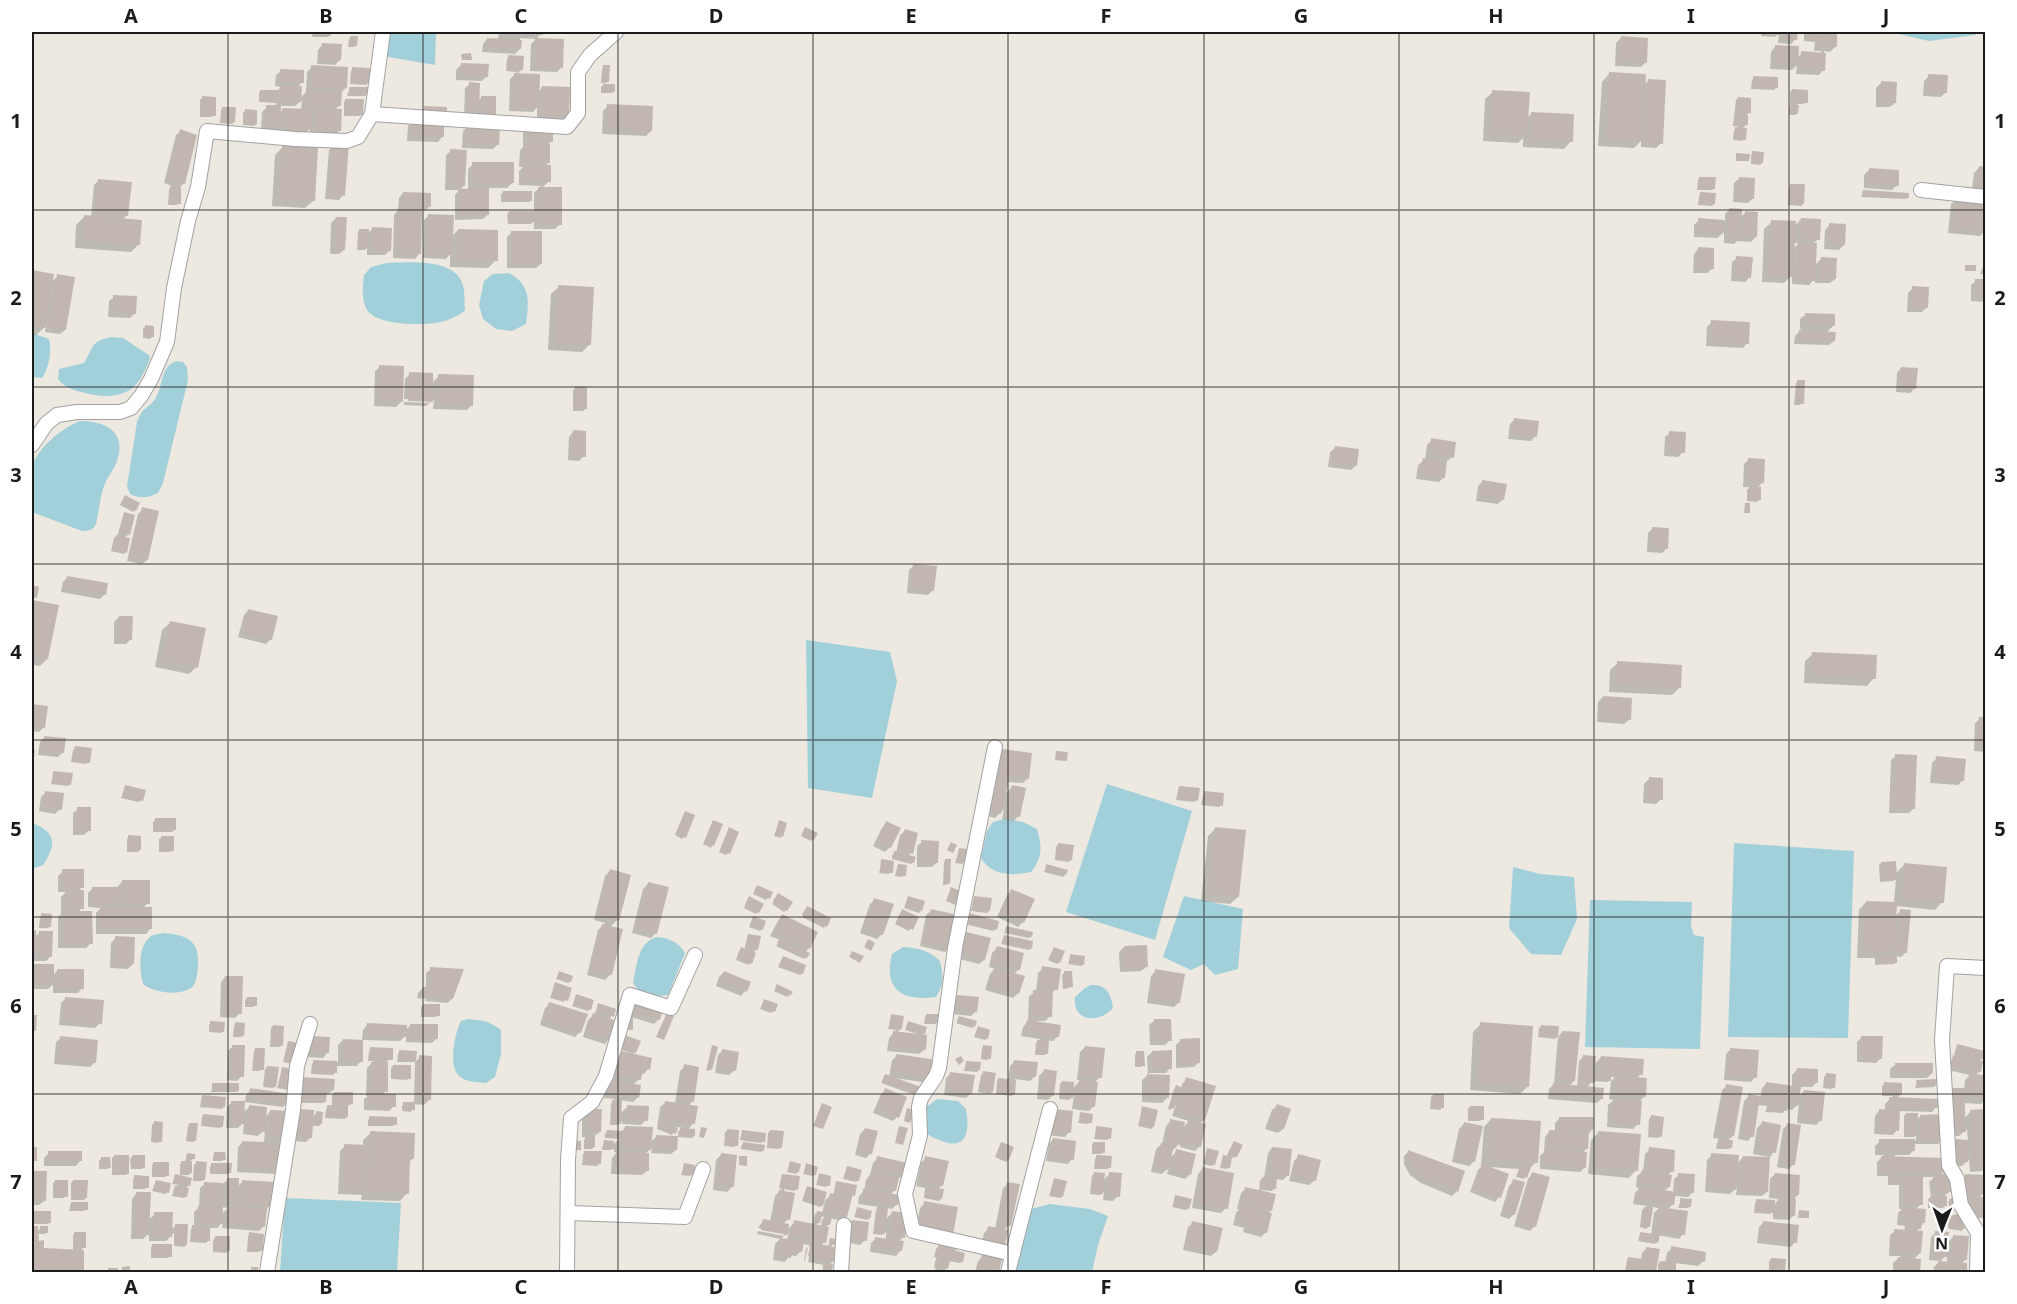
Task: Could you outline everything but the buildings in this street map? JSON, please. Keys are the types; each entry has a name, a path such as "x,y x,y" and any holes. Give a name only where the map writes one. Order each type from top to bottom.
{"street":[{"path":"32,445 46,424 57,415 76,412 120,412 131,408 151,379 167,342 174,288 188,221 198,187 207,131 295,139 347,141 358,137 372,114 383,32"},
{"path":"372,114 567,127 578,112 578,72 590,55 616,32"},
{"path":"1921,190 1986,197"},
{"path":"996,747 955,948 939,1068 921,1098 920,1134 905,1194 913,1231 1013,1254"},
{"path":"567,1272 568,1160 571,1118 592,1102 606,1076 630,995 671,1008 695,955"},
{"path":"1977,1272 1978,1233 1961,1204 1957,1179 1949,1165 1942,1040 1947,966 1986,968"},
{"path":"267,1272 293,1110 297,1066 310,1024"},
{"path":"1008,1272 1050,1109"},
{"path":"568,1212 685,1217 703,1169"},
{"path":"841,1272 844,1225"}],"water":[{"path":"388,32 436,32 435,65 383,56"},
{"path":"1890,32 1976,32 1975,35 1929,41"},
{"path":"387,263 436,264 453,271 463,285 465,310 447,320 422,324 388,321 371,314 363,300 364,275 371,267"},
{"path":"509,273 525,288 528,301 526,324 512,331 496,329 483,319 479,305 484,281 493,274"},
{"path":"32,333 49,339 49,359 42,378 32,377"},
{"path":"112,337 123,338 150,356 143,374 132,388 117,395 100,396 72,389 58,379 59,369 84,363 96,343"},
{"path":"176,361 183,362 187,367 188,380 163,483 158,493 147,497 137,497 130,494 127,486 137,422 143,411 158,394 167,368"},
{"path":"80,421 105,426 112,430 119,442 116,464 101,495 96,524 92,529 84,531 32,512 30,490 32,469 38,454 50,440"},
{"path":"806,640 890,652 897,681 872,798 808,788"},
{"path":"1107,784 1192,811 1155,940 1066,912"},
{"path":"1004,819 1023,822 1037,829 1040,852 1038,861 1031,872 1003,873 991,868 981,858 987,831 993,822"},
{"path":"32,823 46,830 52,840 52,845 43,865 32,869"},
{"path":"1734,843 1854,851 1848,1038 1728,1037"},
{"path":"1513,867 1540,874 1574,877 1577,919 1561,955 1531,954 1509,928"},
{"path":"1184,896 1243,909 1238,969 1215,975 1204,964 1191,970 1163,957"},
{"path":"1590,900 1692,902 1691,926 1694,935 1704,937 1700,1049 1585,1047"},
{"path":"164,933 186,938 191,941 197,951 196,979 193,986 182,992 168,993 154,990 143,984 140,966 143,947 151,936"},
{"path":"656,937 672,941 685,953 668,995 658,996 639,991 633,983 641,950"},
{"path":"903,947 923,950 940,961 941,988 936,997 905,995 893,984 890,976 892,954"},
{"path":"1091,985 1104,988 1111,999 1113,1008 1101,1017 1082,1016 1075,1005 1075,997"},
{"path":"468,1019 485,1022 501,1030 501,1054 495,1077 486,1083 462,1078 454,1064 457,1033 461,1021"},
{"path":"937,1099 958,1101 966,1109 967,1132 961,1142 948,1143 927,1133 924,1109"},
{"path":"285,1198 401,1203 397,1272 280,1272"},
{"path":"1050,1204 1090,1209 1108,1216 1092,1272 1015,1272 1016,1260 1031,1209"}]}
